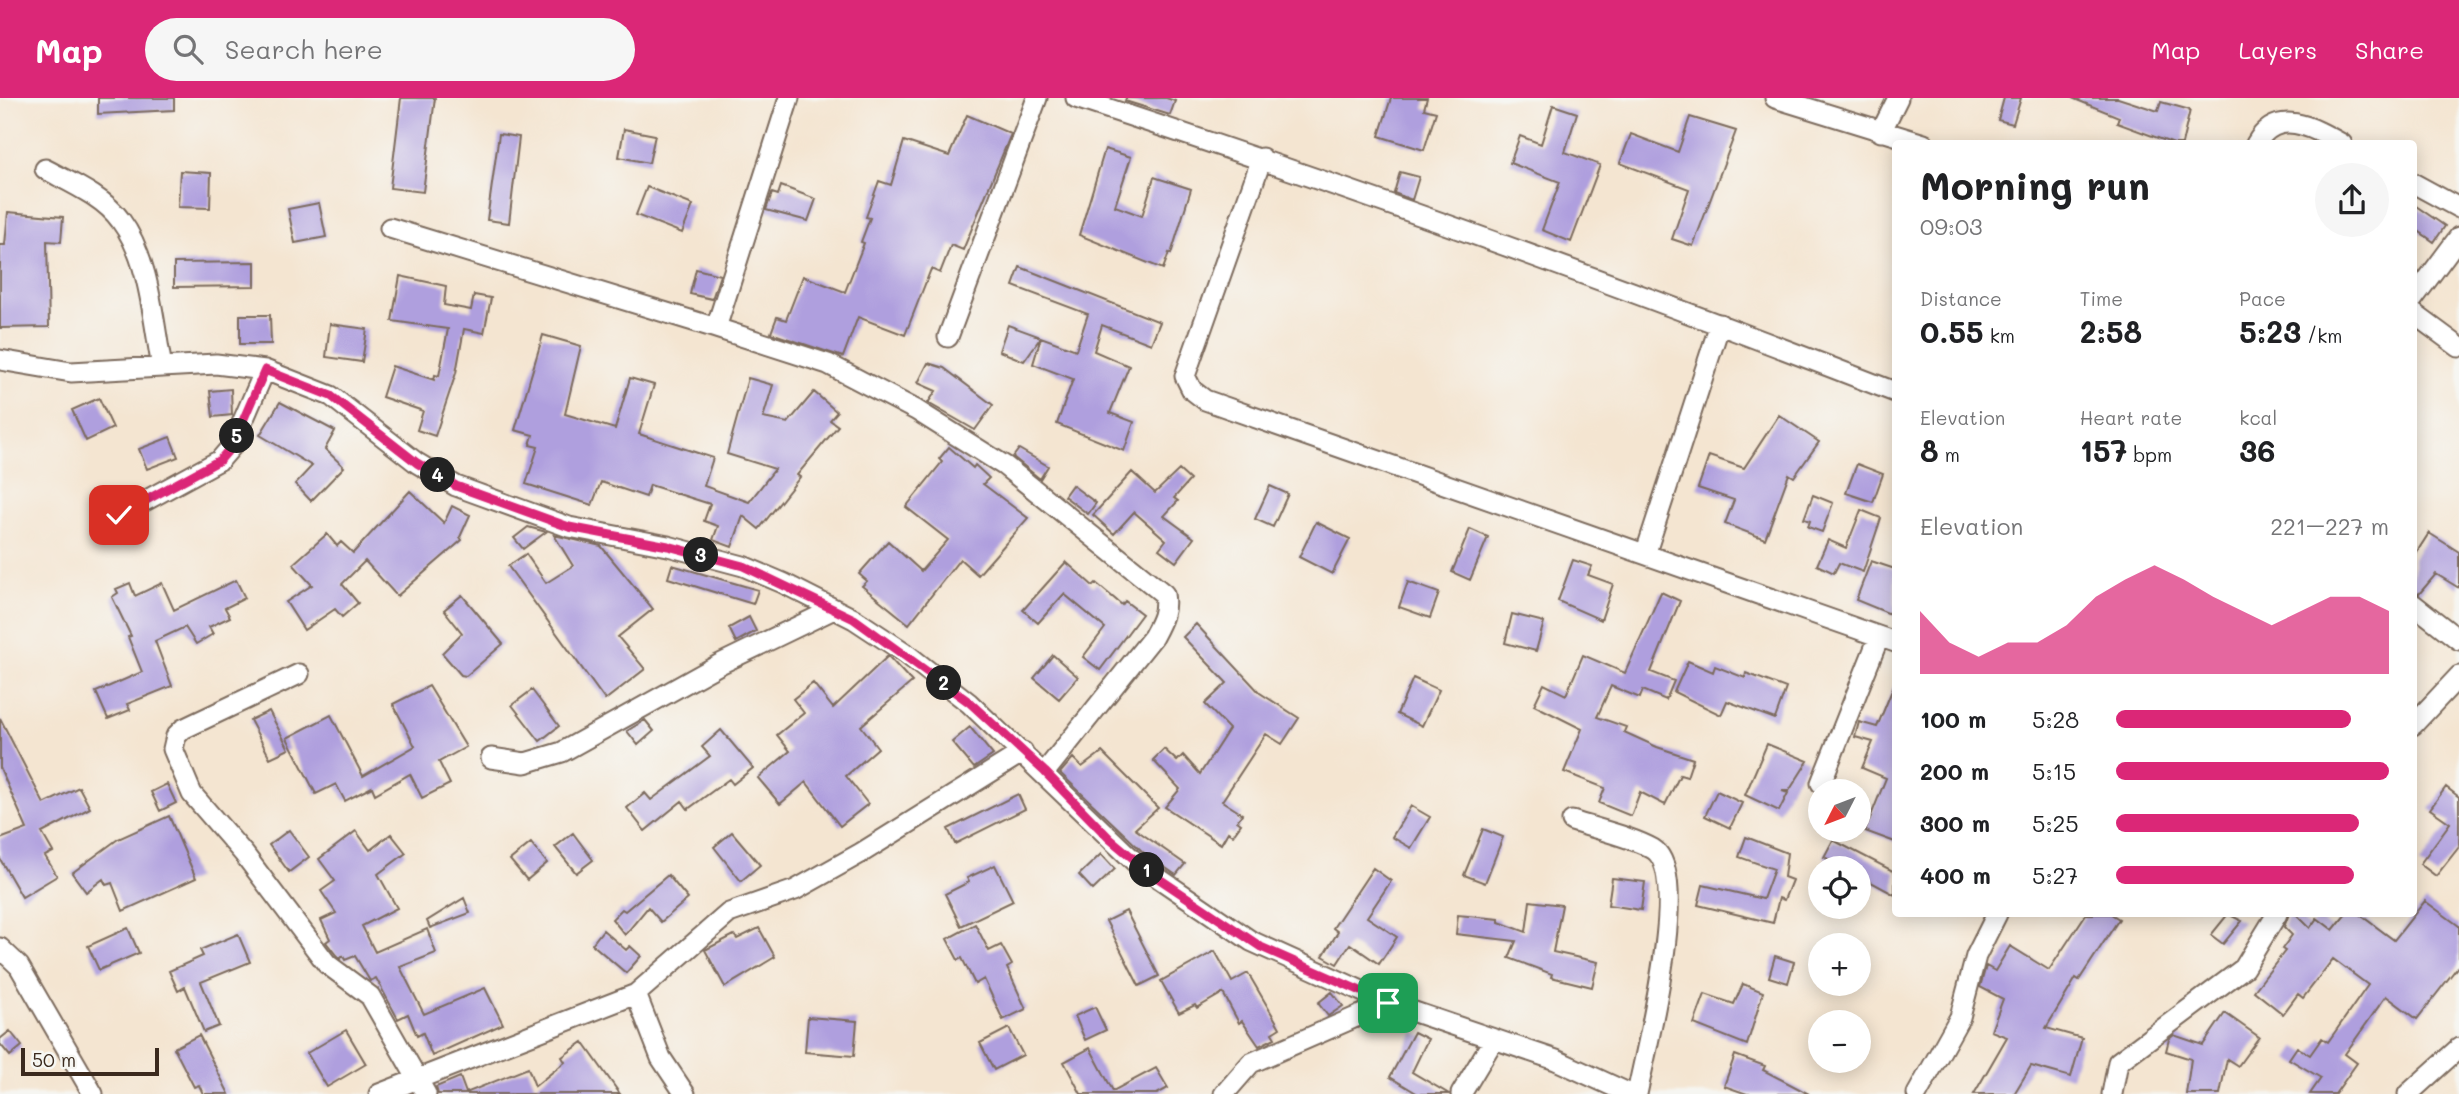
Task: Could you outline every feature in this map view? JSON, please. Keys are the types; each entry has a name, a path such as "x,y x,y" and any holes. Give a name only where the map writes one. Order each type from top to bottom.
{"street":[{"path":"716,328 789,98"},
{"path":"948,337 1037,98"},
{"path":"1076,98 1262,159 1720,324 1892,391"},
{"path":"1775,98 1910,140"},
{"path":"1881,132 1898,98"},
{"path":"2259,140 2267,127 2284,121 2335,140"},
{"path":"1262,159 1185,376 1192,390 1205,400 1646,552 1887,639 1823,779"},
{"path":"45,169 97,198 121,220 138,254 162,367"},
{"path":"2417,185 2459,208"},
{"path":"390,228 828,364 916,410 1005,466 1164,594 1166,606 1163,618 1153,637 1045,772"},
{"path":"2417,294 2459,237"},
{"path":"2417,316 2459,347"},
{"path":"1646,552 1720,324"},
{"path":"0,360 71,372 216,364 265,370 331,396 417,463 456,486 569,527 668,546 743,566 834,609 904,652 969,702 1045,772 1135,862 1251,942 1388,1003 1556,1060 1630,1094"},
{"path":"119,515 220,460 232,446 265,370"},
{"path":"2417,607 2459,640"},
{"path":"491,758 526,763 562,752 720,664 834,609"},
{"path":"299,674 183,729 176,736 173,749 192,794 244,854 327,964 370,996 422,1087"},
{"path":"2417,721 2459,676"},
{"path":"379,1094 422,1087 636,994 729,914 806,884 1023,752"},
{"path":"1572,821 1655,850 1664,864 1669,928 1637,1094"},
{"path":"1917,1094 1960,1017 1976,956 1996,917"},
{"path":"2112,1094 2118,1062 2244,968 2275,917"},
{"path":"0,948 19,967 93,1094"},
{"path":"636,994 661,1058 685,1094"},
{"path":"1224,1094 1251,1063 1388,1003"},
{"path":"1461,1094 1494,1040"},
{"path":"2408,1094 2459,1048"}],"building":[{"path":"98,98 174,98 174,110 98,114"},
{"path":"401,98 435,98 423,192 390,188"},
{"path":"1126,98 1166,98 1175,101 1170,115 1125,101"},
{"path":"1391,98 1427,98 1424,109 1436,112 1424,150 1379,136"},
{"path":"2004,98 2021,98 2013,124 1998,120"},
{"path":"2072,98 2118,98 2158,111 2161,102 2190,110 2183,140 2163,140 2117,123 2119,117"},
{"path":"1553,105 1577,113 1565,152 1600,165 1571,242 1542,230 1560,182 1510,163 1520,136 1541,144"},
{"path":"967,115 1011,134 963,250 951,245 940,273 931,269 905,335 858,317 843,357 771,333 777,317 786,320 803,276 845,292 864,243 861,242 870,218 866,217 879,181 891,185 904,141 949,156"},
{"path":"1690,117 1736,131 1693,246 1672,239 1689,189 1620,163 1631,134 1678,152"},
{"path":"624,129 655,135 649,163 619,157"},
{"path":"499,134 519,137 509,223 487,220"},
{"path":"1105,149 1131,157 1115,206 1142,216 1154,177 1191,189 1171,254 1169,253 1163,269 1079,235"},
{"path":"180,171 211,173 210,208 178,207"},
{"path":"1400,172 1419,177 1412,200 1394,193"},
{"path":"781,186 816,199 808,221 766,210 772,193 778,195"},
{"path":"647,187 693,205 682,233 636,215"},
{"path":"319,203 326,237 295,243 288,209"},
{"path":"2417,207 2445,226 2434,242 2417,230"},
{"path":"8,212 63,217 61,242 47,241 49,327 0,328 0,245 5,245"},
{"path":"255,262 255,286 174,287 174,263"},
{"path":"1020,267 1160,322 1151,344 1102,325 1094,351 1129,366 1110,413 1134,422 1124,451 1057,424 1073,379 1033,364 1041,337 1076,350 1088,314 1013,286"},
{"path":"696,269 720,275 712,299 690,294"},
{"path":"400,276 446,286 444,305 471,310 474,295 491,298 484,333 464,329 456,373 435,436 417,430 423,411 382,397 392,366 434,380 435,375 439,376 448,329 392,321"},
{"path":"240,315 270,315 271,344 240,344"},
{"path":"330,324 367,329 362,362 326,357"},
{"path":"1008,325 1041,337 1024,361 999,351"},
{"path":"543,335 581,346 565,414 615,429 630,378 654,385 639,434 713,458 704,486 749,502 775,469 727,454 748,378 773,385 763,418 788,423 814,392 837,412 830,420 838,426 797,475 800,477 759,529 743,516 732,547 713,540 718,526 704,521 710,504 650,485 646,497 601,482 592,505 526,484 538,447 530,445 533,435 515,430"},
{"path":"928,363 944,368 993,405 975,430 928,403 936,391 918,383"},
{"path":"231,389 232,415 213,417 210,391"},
{"path":"99,398 113,428 86,441 72,410"},
{"path":"280,402 335,431 325,449 344,467 311,501 295,484 312,466 260,435"},
{"path":"1779,415 1819,442 1794,477 1789,474 1765,539 1725,524 1734,500 1698,488 1709,456 1744,468"},
{"path":"170,437 178,457 147,469 139,449"},
{"path":"949,447 989,478 983,484 1028,518 978,575 960,559 909,624 862,586 867,581 859,574 888,541 921,571 948,540 906,507 942,462 939,459"},
{"path":"1019,449 1048,466 1040,479 1013,457"},
{"path":"1857,464 1883,474 1873,502 1846,493"},
{"path":"1179,470 1190,480 1174,498 1178,501 1164,516 1194,538 1176,562 1159,549 1166,540 1134,512 1114,534 1093,515 1132,472 1155,493"},
{"path":"1072,485 1096,503 1088,514 1064,496"},
{"path":"1270,486 1288,494 1273,527 1255,519"},
{"path":"410,491 444,523 452,506 470,515 460,537 462,540 397,596 365,561 342,584 358,603 342,617 335,609 304,630 286,602 312,585 293,564 327,534 337,546 341,542 353,553"},
{"path":"1813,495 1833,503 1822,532 1808,527 1810,521 1804,519"},
{"path":"1861,510 1881,518 1863,572 1839,563 1834,573 1817,565 1828,540 1846,548"},
{"path":"1316,522 1350,539 1332,574 1299,557"},
{"path":"528,527 546,532 523,549 514,538"},
{"path":"1470,529 1488,537 1470,580 1452,572"},
{"path":"2429,533 2459,552 2459,588 2436,574 2417,593 2417,552"},
{"path":"554,535 601,546 653,609 618,637 645,669 605,700 508,566 526,554 546,583 573,566"},
{"path":"1573,560 1592,566 1588,575 1613,584 1601,620 1558,601"},
{"path":"1871,561 1892,568 1892,615 1856,600"},
{"path":"1066,562 1093,586 1096,583 1122,605 1125,601 1142,614 1100,670 1083,657 1105,628 1064,594 1038,623 1023,610"},
{"path":"672,565 758,590 753,604 668,578"},
{"path":"236,580 245,598 225,608 230,617 209,627 213,634 196,644 185,627 155,641 172,686 127,704 130,710 108,719 96,692 142,672 128,637 131,636 112,597 118,593 116,589 130,583 135,596 162,583 174,610"},
{"path":"1408,582 1439,593 1430,618 1399,607"},
{"path":"1661,592 1680,601 1651,672 1674,681 1666,700 1643,690 1640,698 1611,686 1597,717 1626,727 1624,732 1657,747 1693,759 1687,777 1680,775 1665,805 1640,792 1631,816 1599,803 1605,788 1564,772 1582,729 1534,705 1544,684 1566,695 1583,655 1625,673"},
{"path":"462,595 503,644 466,676 461,675 442,653 462,633 444,610"},
{"path":"1512,614 1544,622 1536,651 1505,643"},
{"path":"749,617 756,631 736,642 729,628"},
{"path":"1196,624 1260,693 1299,718 1282,744 1266,734 1222,801 1242,814 1237,821 1241,824 1233,835 1228,832 1221,844 1165,807 1180,789 1153,760 1164,749 1177,761 1183,755 1200,774 1229,729 1205,704 1227,683 1183,637"},
{"path":"1053,655 1078,677 1059,699 1034,678"},
{"path":"888,656 912,682 861,726 878,748 846,776 868,804 840,826 806,782 780,804 758,778 790,751 777,735 804,713 793,699 813,683 833,708"},
{"path":"1688,661 1713,672 1715,666 1745,678 1746,673 1786,688 1775,719 1727,701 1721,715 1674,692"},
{"path":"1413,678 1439,690 1422,726 1397,714"},
{"path":"429,686 466,747 439,762 450,784 422,798 410,774 375,794 372,787 345,801 336,784 316,794 287,738 331,715 363,776 415,746 393,704"},
{"path":"532,690 559,726 540,741 512,705"},
{"path":"1892,690 1892,841 1871,833 1871,816 1886,778 1862,768 1873,742 1855,737 1859,722 1877,727"},
{"path":"269,711 289,749 270,758 250,720"},
{"path":"0,718 44,804 79,787 90,808 42,833 53,852 45,856 57,876 22,897 0,859 0,839 27,829 0,768"},
{"path":"645,720 654,731 638,745 627,731"},
{"path":"970,727 993,755 974,768 952,742"},
{"path":"721,730 753,768 733,784 729,779 688,809 682,801 645,831 627,808 645,793 651,800 710,756 702,747"},
{"path":"1767,744 1808,761 1789,791 1782,791 1788,793 1779,811 1745,795"},
{"path":"1102,752 1158,808 1135,829 1185,864 1176,875 1143,852 1060,773 1073,758 1082,767"},
{"path":"167,784 176,803 160,811 151,792"},
{"path":"2446,787 2459,797 2459,847 2436,876 2420,864 2450,823 2430,809"},
{"path":"1717,791 1742,803 1730,828 1705,816"},
{"path":"1018,794 1025,809 955,844 948,829"},
{"path":"1411,806 1430,817 1411,848 1392,837"},
{"path":"169,816 196,878 123,911 112,883 106,885 103,879 86,892 72,873 118,839"},
{"path":"1483,829 1503,837 1485,883 1464,875"},
{"path":"289,830 309,857 289,872 269,845"},
{"path":"356,831 370,850 391,834 406,853 378,874 397,908 362,926 375,952 427,929 436,953 400,967 424,1014 485,988 503,1024 432,1056 423,1033 417,1036 408,1014 398,1019 376,978 370,981 355,956 345,960 343,956 340,959 326,942 330,939 321,920 336,913 321,891 335,881 319,859"},
{"path":"732,832 760,865 741,881 714,847"},
{"path":"573,833 593,860 576,873 555,847"},
{"path":"1746,837 1787,853 1784,877 1792,880 1784,900 1779,898 1773,923 1698,905 1703,885 1763,899 1774,869 1739,857"},
{"path":"1832,842 1864,856 1825,856"},
{"path":"531,843 547,863 527,880 510,860"},
{"path":"1101,854 1115,869 1093,890 1079,875"},
{"path":"1871,860 1892,870 1892,893 1871,882"},
{"path":"995,865 1013,901 961,926 945,894 969,882 967,878"},
{"path":"1373,868 1391,881 1367,917 1397,937 1379,964 1350,944 1337,964 1323,956 1338,932 1333,928"},
{"path":"668,875 688,899 661,922 648,907 625,935 612,919"},
{"path":"1612,878 1645,882 1641,910 1608,905"},
{"path":"464,898 470,913 430,928 427,921"},
{"path":"1530,901 1562,905 1553,952 1598,962 1592,987 1551,977 1552,974 1509,958 1516,941 1456,934 1458,915 1499,919 1499,922 1526,932"},
{"path":"2425,901 2459,926 2459,965 2417,1019 2386,996 2345,1054 2357,1063 2335,1094 2310,1094 2321,1078 2289,1059 2297,1047 2310,1055 2322,1038 2328,1042 2368,985 2333,959 2303,998 2298,994 2283,1014 2254,991 2285,951 2282,949 2292,935 2284,927 2288,917 2299,917 2310,928 2317,918 2333,930 2344,917 2363,917 2394,940 2412,917 2417,917 2417,911"},
{"path":"1126,911 1159,976 1139,986 1106,921"},
{"path":"2084,917 2119,919 2079,980 2076,978 2046,1028 2082,1038 2071,1077 2031,1066 2014,1094 1974,1094 2007,1037 1991,1031 2003,999 1980,987 1986,966 1995,971 2010,946 2049,970"},
{"path":"2226,917 2242,921 2223,944 2211,935"},
{"path":"975,924 989,951 1001,945 1012,965 1007,968 1026,1009 1003,1020 984,979 975,984 962,958 958,960 947,939"},
{"path":"128,928 139,953 99,970 88,946"},
{"path":"759,928 775,957 725,987 705,950 734,935 737,939"},
{"path":"603,930 626,950 630,946 641,956 626,973 592,944"},
{"path":"238,934 250,962 201,982 219,1026 204,1032 185,987 178,991 169,971 203,956 200,950"},
{"path":"1215,951 1232,982 1248,973 1280,1028 1272,1033 1275,1038 1259,1046 1242,1021 1239,1023 1223,993 1197,1008 1195,1005 1179,1013 1161,981"},
{"path":"1775,956 1794,962 1788,983 1769,977"},
{"path":"1743,984 1763,992 1747,1045 1694,1024 1705,994 1734,1004"},
{"path":"1332,992 1343,1006 1328,1016 1318,1003"},
{"path":"1095,1007 1106,1030 1085,1040 1075,1016"},
{"path":"2225,1013 2259,1037 2238,1066 2227,1059 2220,1094 2186,1094 2191,1059 2166,1051 2169,1039 2174,1035 2203,1045"},
{"path":"808,1017 857,1021 854,1056 805,1052"},
{"path":"1009,1028 1023,1055 994,1070 980,1043"},
{"path":"346,1030 366,1064 327,1087 307,1053"},
{"path":"10,1031 22,1046 10,1056 0,1044 0,1039"},
{"path":"1414,1032 1428,1039 1412,1072 1449,1094 1418,1094 1390,1077"},
{"path":"199,1035 229,1094 203,1094 199,1085 194,1087 174,1048"},
{"path":"583,1042 620,1094 438,1094 436,1087 460,1077 466,1093 528,1068 535,1086 565,1062 562,1057"},
{"path":"1090,1048 1113,1091 1156,1068 1168,1088 1157,1094 1081,1094 1064,1062"},
{"path":"1735,1055 1765,1066 1763,1070 1809,1094 1747,1094 1724,1086"}],"route":[{"path":"119,515 220,460 232,446 265,370 331,396 417,463 456,486 569,527 668,546 743,566 854,619 904,652 969,702 1045,772 1077,807 1135,862 1183,892 1251,942 1388,1003"}]}
